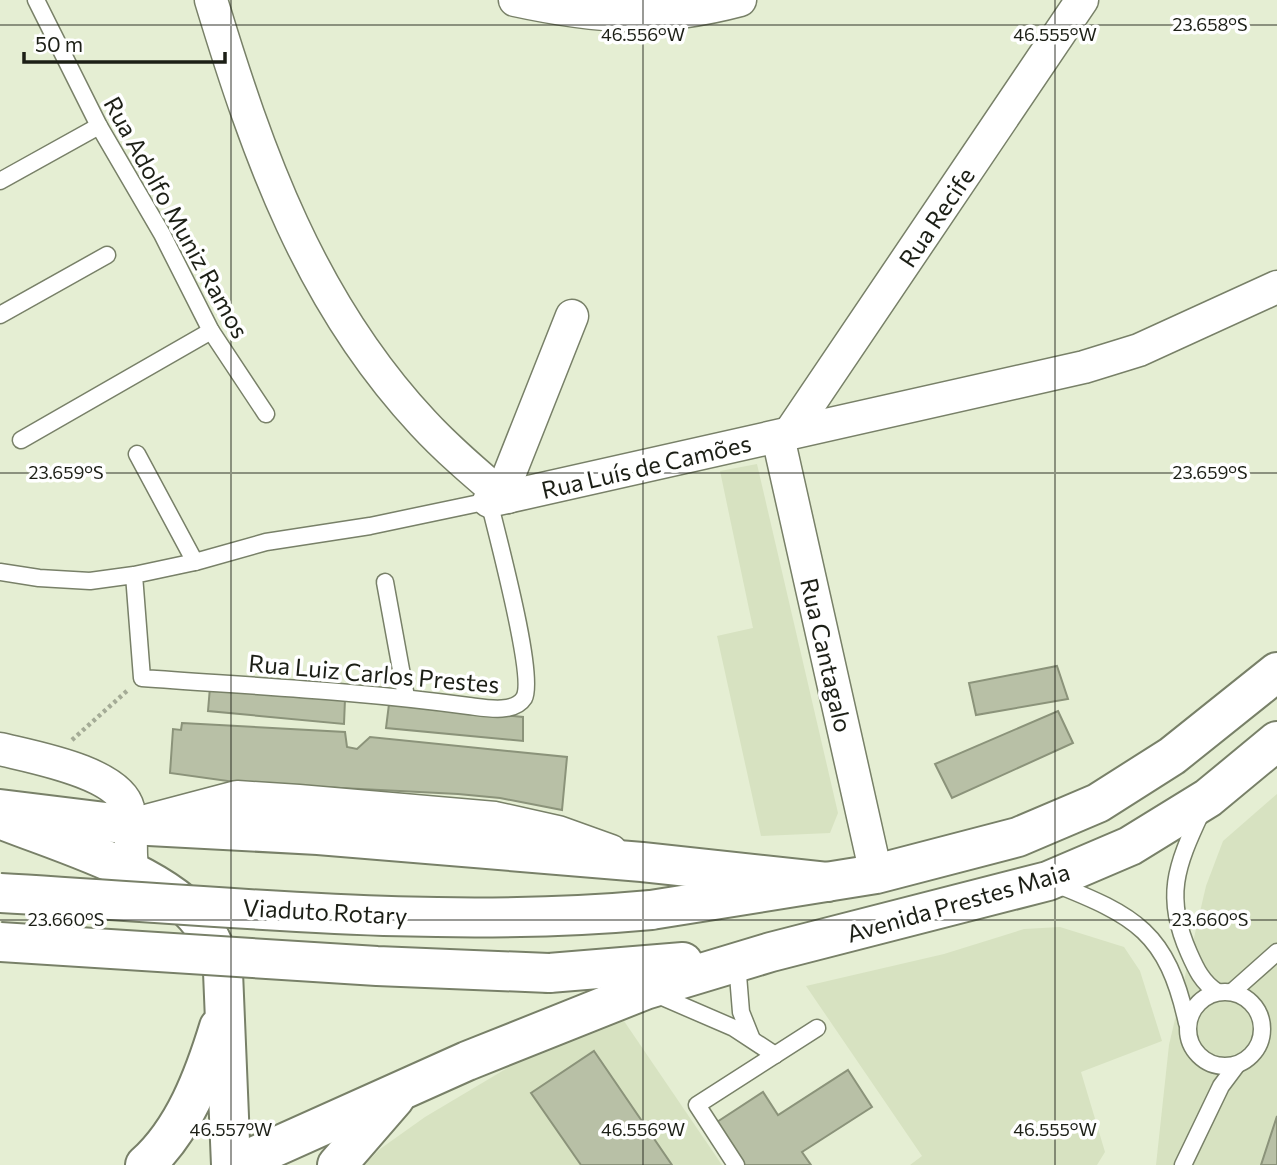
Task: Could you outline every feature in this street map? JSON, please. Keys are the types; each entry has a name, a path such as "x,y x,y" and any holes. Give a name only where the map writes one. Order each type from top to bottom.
{"main road":[{"name":"Avenida Prestes Maia","path":"651,910 876,874 1018,836 1098,803 1172,755 1277,672"},
{"name":"Avenida Prestes Maia","path":"754,958 1048,881 1130,846 1208,798 1277,741"},
{"path":"0,809 130,825 318,835 642,862 827,882"},
{"path":"0,820 133,872 169,894 199,920 214,944 223,972 233,1165 401,1090 645,990 754,958"},
{"name":"Viaduto Rotary","path":"0,893 475,919 578,917 651,910"},
{"name":"Viaduto Rotary","path":"0,942 377,966 549,972 754,958"},
{"path":"145,1165 170,1135 191,1101 208,1063 226,1005"},
{"path":"337,1165 401,1090"}],"street":[{"path":"211,0 265,168 316,275 352,334 422,423 499,498 572,316"},
{"path":"515,0 576,13 620,16 701,10 740,0"},
{"name":"Rua Recife","path":"784,435 1082,0"},
{"name":"Rua Luís de Camões","path":"499,498 1084,367 1139,350 1277,288"},
{"name":"Rua Cantagalo","path":"784,435 876,874"},
{"path":"0,749 69,768 116,789 127,803 133,872"}],"lane":[{"name":"Rua Adolfo Muniz Ramos","path":"36,0 99,126 162,234 211,331 265,414"},
{"path":"0,181 99,126"},
{"path":"0,315 107,255"},
{"path":"21,440 211,331"},
{"path":"136,454 195,562"},
{"name":"Rua Luís de Camões","path":"1,574 90,581 134,575 195,562 266,542 370,526 499,498"},
{"name":"Rua Luiz Carlos Prestes","path":"142,678 407,697 492,709 510,707 523,700 526,693 526,673 499,498"},
{"path":"134,575 142,678"},
{"path":"385,582 407,697"},
{"path":"1183,1165 1221,1086 1236,1066 1257,1049 1262,1036 1262,1021 1256,1007 1245,997 1224,992 1198,973 1178,928 1173,893 1182,857 1208,798"},
{"path":"1048,881 1102,902 1135,922 1157,943 1170,962 1191,1044 1205,1061 1218,1066 1236,1066"},
{"path":"1187,1023 1193,1009 1203,998 1224,992 1277,953"},
{"path":"751,1037 741,1012 754,958"},
{"path":"645,990 751,1037 775,1055"},
{"path":"1262,1036 1277,1021"},
{"path":"736,1165 697,1105 817,1028"}],"path":[{"path":"69,768 73,738 142,678"}],"shaded area":[{"path":"757,464 838,813 830,833 761,836 717,636 753,628 720,471"},
{"path":"1277,794 1277,1165 1156,1165 1169,1045 1206,886 1223,841"},
{"path":"1060,927 1124,947 1140,971 1162,1041 1081,1072 1105,1152 1097,1165 910,1165 922,1156 806,986 944,954 1024,929"},
{"path":"624,1021 722,1165 364,1165 380,1149 425,1117 509,1067"}],"building":[{"path":"1057,666 1068,699 976,715 969,683"},
{"path":"210,687 345,699 344,724 208,711"},
{"path":"389,704 523,717 523,741 386,728"},
{"path":"1058,711 1073,743 952,798 935,764"},
{"path":"182,723 345,732 347,747 357,749 370,737 567,757 562,810 500,798 458,794 242,783 170,773 173,729 181,730"},
{"path":"594,1051 672,1165 581,1165 531,1093"},
{"path":"848,1070 872,1107 802,1152 811,1165 745,1165 717,1122 763,1092 778,1115"},
{"path":"1277,1116 1277,1165 1261,1165"}]}
